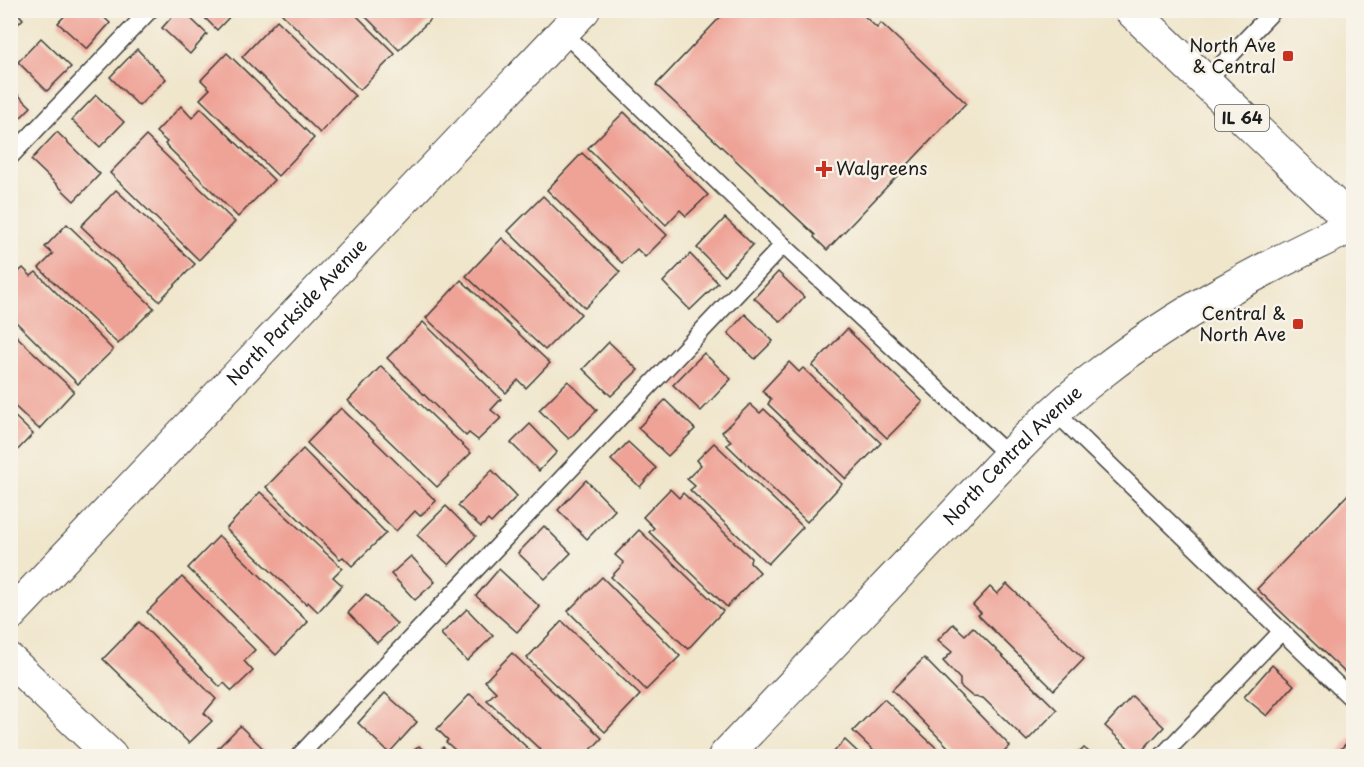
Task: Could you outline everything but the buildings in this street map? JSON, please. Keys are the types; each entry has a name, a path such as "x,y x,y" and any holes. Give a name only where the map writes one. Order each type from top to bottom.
{"street":[{"name":"IL 64","path":"1131,10 1353,225"},
{"name":"North Parkside Avenue","path":"10,615 573,21"},
{"name":"North Central Avenue","path":"725,756 1054,411 1104,370 1177,318 1266,267 1353,225"},
{"path":"10,660 111,756"}],"lane":[{"path":"10,157 150,10"},
{"path":"1205,82 1274,10"},
{"path":"573,21 783,244 1009,456"},
{"path":"298,756 783,244"},
{"path":"1054,411 1353,701"},
{"path":"1162,756 1282,631"}],"place":[{"name":"North Ave & Central","path":"1288,56"},
{"name":"Walgreens","path":"824,169"},
{"name":"Central & North Ave","path":"1298,324"}]}
